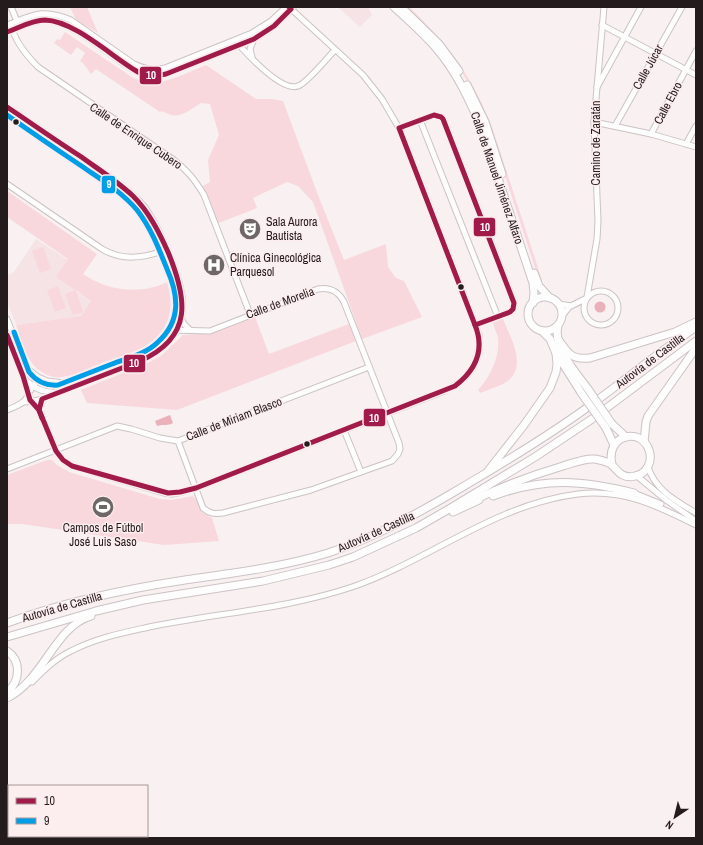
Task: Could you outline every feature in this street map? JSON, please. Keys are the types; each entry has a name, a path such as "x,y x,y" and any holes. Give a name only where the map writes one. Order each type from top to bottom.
{"highway":[{"name":"Calle de Manuel Jiménez Alfaro","path":"394,7 435,48 451,68 463,87 482,127 533,283 533,303"},
{"name":"Calle de Manuel Jiménez Alfaro","path":"401,7 439,44 453,62 476,101 493,145 537,281 542,291 550,298"},
{"path":"585,392 569,363 556,333 562,316 561,308 559,304 550,298 540,298 533,303 530,308 529,317 533,326 542,331 550,339 556,353 609,426 614,445"},
{"path":"558,339 573,357 580,359 590,358 675,332 696,322"},
{"path":"542,331 550,331 558,326"},
{"name":"Autovía de Castilla","path":"9,622 80,601 116,593 178,581 264,569 329,552 370,537 411,517 513,458 587,408 696,326"},
{"name":"Autovía de Castilla","path":"7,637 75,616 132,602 263,581 354,558 416,528 535,457 592,419 696,341"},
{"path":"644,442 648,416 696,348"},
{"path":"485,474 524,425 550,388 554,380 556,353"},
{"path":"609,426 626,437 639,438 644,442 650,451 651,456 648,467 637,476 625,476 615,470 610,458 614,445 626,437"},
{"path":"354,558 381,549 416,533 473,500 537,473 587,459 597,459 612,464"},
{"path":"453,512 501,493 527,486 554,482 584,483 606,486 634,493"},
{"path":"7,698 17,693 32,679 69,628 87,617 121,608 132,602"},
{"path":"7,651 14,656 18,666 17,676 11,689 7,692"}],"street":[{"path":"11,7 17,21"},
{"name":"Camino de Zaratán","path":"586,298 597,239 598,221 594,122 604,7"},
{"path":"596,88 641,7"},
{"name":"Calle Júcar","path":"615,126 682,7"},
{"path":"9,25 37,14 60,15 71,20 134,64 156,70 240,45 290,8"},
{"path":"10,32 30,23 45,20 59,23 78,32 135,71 146,76 156,76 166,74 254,39 274,26 290,8"},
{"path":"7,335 32,402 39,410 56,451 63,460 72,466 155,491 172,494 196,488 442,392 463,381 473,368 478,355 479,335 399,128 376,91 363,75 290,8"},
{"name":"Calle de Enrique Cubero","path":"9,25 10,32 17,40 28,58 38,67 174,160 196,181 204,195 250,314"},
{"path":"602,25 696,75"},
{"path":"252,58 250,49 254,39"},
{"path":"240,45 279,82 284,85 298,87 335,50"},
{"name":"Calle Ebro","path":"651,134 696,51"},
{"path":"598,72 600,75 604,75"},
{"path":"7,107 125,188 144,206 161,234 164,251 177,298 176,312 170,330 158,344 142,354 64,383 50,385 29,374 7,320"},
{"path":"7,114 111,185 131,201 150,227 164,251 180,283 183,296 181,318 177,330 164,347 149,357 42,399 38,402 23,402"},
{"path":"399,128 437,115 441,117 446,126 514,303 513,309 510,312 475,325"},
{"path":"420,120 498,317"},
{"path":"594,122 651,134 696,147"},
{"path":"686,144 696,126"},
{"path":"7,184 107,252 122,257 131,258 147,256 164,251"},
{"path":"559,304 571,306 583,311 588,320 597,325 608,324 615,317 618,310 616,300 609,293 599,290 594,286 590,279"},
{"name":"Calle de Morelia","path":"170,330 210,331 250,314 318,289 329,288 333,290 340,295 344,302 399,443 400,449 392,461 310,490 223,513 214,514 207,512 203,508 178,440"},
{"path":"562,316 571,306 586,298 591,293 599,290"},
{"path":"583,311 586,298"},
{"path":"181,318 190,330"},
{"path":"25,365 43,382 45,387 39,410"},
{"name":"Calle de Miriam Blasco","path":"7,469 118,426 160,438 178,440 369,367"},
{"path":"23,376 32,386 44,391 60,392"},
{"path":"7,410 23,402 29,395 32,386 36,382 43,382"},
{"path":"344,430 361,472"},
{"path":"648,467 658,487 666,494 696,513"},
{"path":"637,476 671,504 696,521"},
{"path":"634,493 666,506 696,521"},
{"path":"17,693 24,690 49,666 69,651 91,641 116,634 170,623 299,601 336,592 395,570 480,525 520,508 552,498 594,494 633,498 666,510 696,525"}],"shaded area":[{"path":"70,7 87,7 98,33 76,20"},
{"path":"338,7 368,7 372,15 360,27"},
{"path":"405,7 409,7 435,33 457,61 484,107 491,124 542,280 539,280 496,148 469,85 462,72"},
{"path":"65,32 133,78 148,83 161,82 178,77 206,65 256,99 283,101 344,260 386,244 388,267 396,278 404,281 422,317 362,339 313,202 298,186 287,182 253,198 257,208 216,224 203,186 210,182 208,160 219,135 210,104 201,103 187,112 178,115 168,114 162,111 160,112 96,69 91,74 80,61 85,53 77,47 71,55 54,43 57,39 60,40"},
{"path":"7,191 97,254 83,274 92,280 113,287 135,290 146,289 167,282 170,295 168,320 157,337 136,351 71,375 59,377 51,376 37,368 32,363 25,351 16,325 81,316 91,301 76,290 83,312 73,315 65,294 75,290 56,277 68,259 7,217"},
{"path":"36,239 68,260 56,277 91,301 81,316 16,325 7,302 7,275 14,272"},
{"path":"43,247 51,269 40,273 32,251"},
{"path":"58,286 66,308 55,312 47,290"},
{"path":"600,301 604,303 606,307 604,311 600,313 596,311 594,307 596,303"},
{"path":"255,317 269,354 349,324 356,341 177,410 87,403 81,390 150,362 162,355 183,335 214,333"},
{"path":"503,319 514,345 517,363 516,371 511,378 503,384 480,393 478,390 490,373 496,360 498,338 493,323"},
{"path":"170,415 173,423 157,426 155,421"},
{"name":"Campos de Fútbol José Luis Saso","path":"47,460 52,460 57,465 69,472 160,499 171,500 193,496 198,502 202,512 212,518 219,541 164,545 22,524 7,524 7,475"}],"transit line":[{"name":"10","path":"7,32 35,21 45,20 57,22 69,26 81,33 138,72 145,75 155,76 166,74 254,39 274,26 291,9 289,7"},
{"name":"10","path":"7,107 107,175 139,202 153,222 168,252 179,285 182,300 178,328 170,340 157,351 140,361 42,399 39,410 42,418"},
{"name":"9","path":"7,115 110,186 131,203 142,217 161,254 174,289 176,308 171,326 158,342 148,350 58,385 42,383 29,372 14,332"},
{"name":"10","path":"434,115 443,119 514,303 513,309 510,312 475,325 399,128 434,115"},
{"name":"10","path":"7,335 23,376 30,400 39,410 56,451 63,460 72,466 168,493 196,488 455,386 468,373 477,359 479,343 475,325"}],"place":[{"name":"Sala Aurora Bautista","path":"250,229"},
{"name":"Clínica Ginecológica Parquesol","path":"214,265"},
{"name":"Campos de Fútbol José Luis Saso","path":"103,507"}]}
